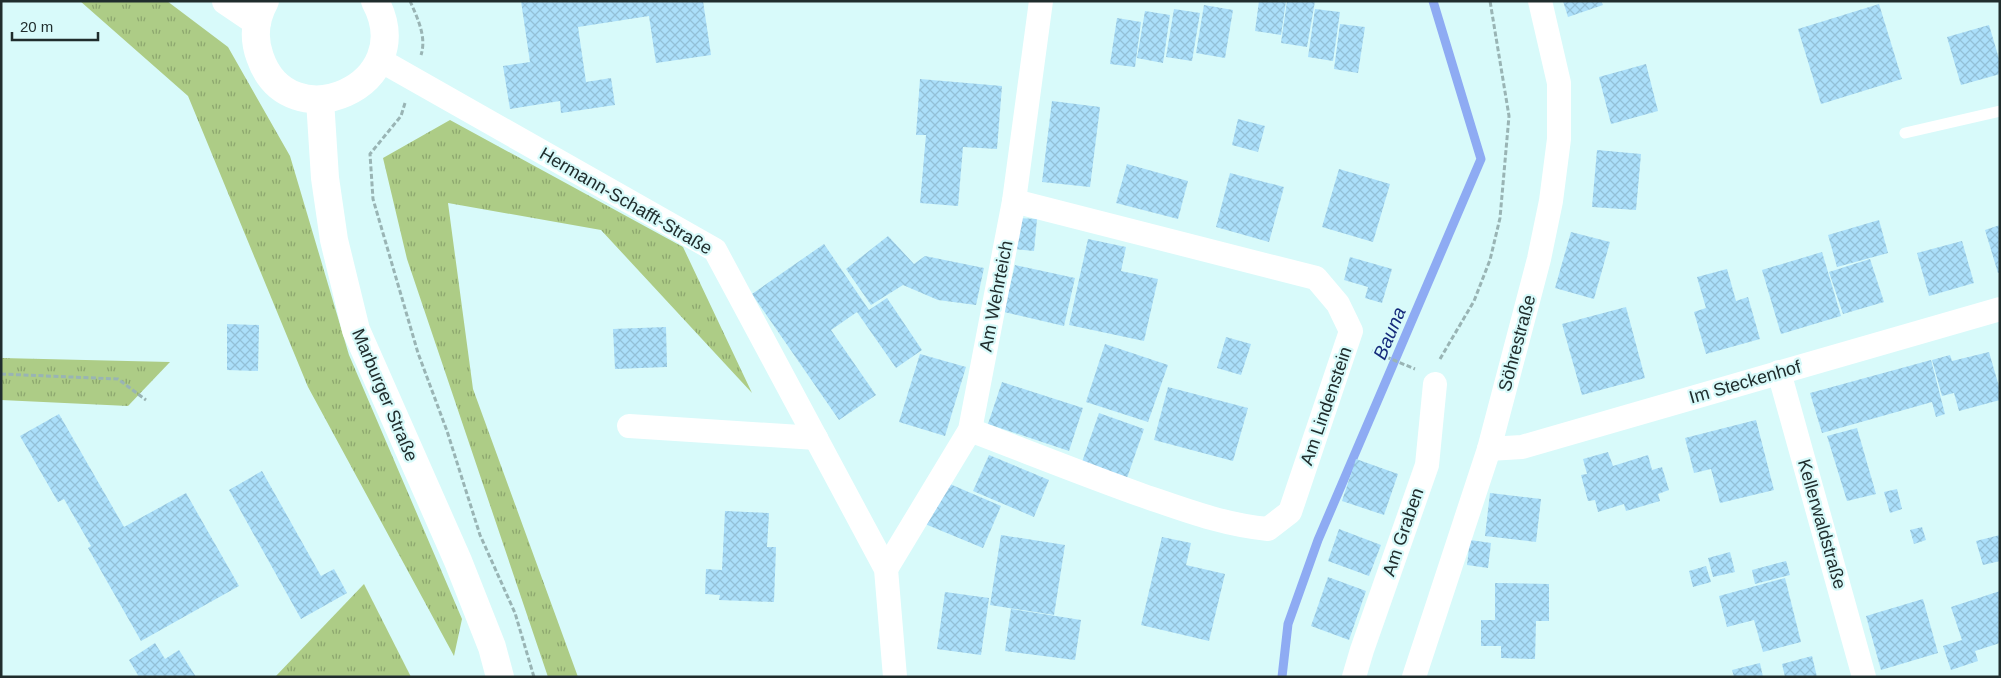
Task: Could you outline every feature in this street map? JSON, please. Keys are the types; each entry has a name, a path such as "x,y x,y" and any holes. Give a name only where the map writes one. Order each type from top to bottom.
{"street":[{"path":"226,1 261,12 257,48 261,60 274,80 295,94 320,100 333,98 356,88 374,71 384,48 385,35 384,22 375,1"},
{"name":"Am Wehrteich","path":"886,569 970,430 1014,201 1041,1"},
{"name":"Söhrestraße","path":"1414,677 1489,449 1539,259 1551,201 1559,139 1559,83 1540,1"},
{"name":"Hermann-Schafft-Straße","path":"380,60 716,250 886,569 895,677"},
{"name":"Marburger Straße","path":"320,100 325,178 334,240 356,330 458,560 492,647 500,677"},
{"name":"Am Lindenstein","path":"970,430 1116,486 1203,516 1241,526 1268,529 1290,512 1351,331 1338,304 1316,278 1014,201"},
{"name":"Im Steckenhof","path":"1489,449 1522,447 2000,309"},
{"name":"Kellerwaldstraße","path":"1779,372 1864,677"},
{"name":"Am Graben","path":"1354,677 1427,464 1435,384"},
{"path":"629,426 816,438"}],"lane":[{"path":"1905,133 2000,110"}],"path":[{"path":"410,1 420,24 424,48 401,116 370,154 373,199 418,353 447,430 480,535 515,613 534,677"},
{"path":"1435,384 1441,356 1474,301 1490,260 1500,218 1509,116 1490,1"},
{"path":"1371,350 1416,369"},
{"path":"1,374 118,379 146,400"}],"green space":[{"path":"80,1 167,1 228,47 290,156 349,355 462,619 454,656 308,387 188,96"},
{"path":"450,120 683,247 752,393 601,230 448,203 473,389 578,677 548,677 407,259 383,158"},
{"path":"1,358 170,362 128,406 1,400"},
{"path":"364,584 411,677 275,677"}],"building":[{"path":"521,1 703,1 711,55 656,63 649,16 578,27 586,82 611,78 615,105 561,113 560,101 510,109 503,66 530,62"},
{"path":"1259,1 1286,1 1281,35 1255,31"},
{"path":"1287,1 1315,1 1307,47 1281,43"},
{"path":"1563,1 1601,1 1603,5 1568,17"},
{"path":"1879,4 1902,79 1821,104 1798,29"},
{"path":"1204,5 1233,10 1225,58 1196,53"},
{"path":"1174,9 1200,13 1192,61 1166,57"},
{"path":"1315,9 1340,12 1333,61 1308,57"},
{"path":"1145,11 1170,15 1163,63 1137,58"},
{"path":"1117,18 1141,22 1135,67 1110,64"},
{"path":"1340,24 1365,27 1358,73 1334,69"},
{"path":"1989,25 2000,62 2000,74 1961,85 1947,37"},
{"path":"1646,64 1658,111 1611,124 1599,77"},
{"path":"920,79 1002,86 997,149 963,147 958,206 920,203 926,135 916,135"},
{"path":"1052,101 1100,107 1090,187 1042,182"},
{"path":"1238,119 1265,126 1258,152 1232,145"},
{"path":"1597,150 1641,154 1636,210 1592,207"},
{"path":"1127,164 1188,181 1178,219 1116,203"},
{"path":"1339,169 1390,184 1373,242 1322,227"},
{"path":"1230,173 1284,187 1269,242 1216,227"},
{"path":"1017,218 1037,219 1034,251 1014,249"},
{"path":"1879,220 1888,253 1837,267 1828,235"},
{"path":"2000,225 2000,273 1998,273 1985,230"},
{"path":"1571,232 1610,242 1594,299 1555,288"},
{"path":"888,236 914,264 925,256 984,268 976,305 938,300 903,285 871,305 846,269"},
{"path":"1088,239 1126,247 1121,271 1158,279 1144,341 1069,325"},
{"path":"1962,241 1974,283 1929,296 1917,253"},
{"path":"824,244 869,310 887,298 922,350 896,368 857,312 831,330 876,395 839,420 752,294"},
{"path":"1822,252 1841,316 1781,334 1762,270"},
{"path":"1350,257 1392,269 1382,303 1365,298 1368,287 1344,280"},
{"path":"1870,259 1884,302 1843,314 1829,272"},
{"path":"1015,265 1075,278 1064,326 1004,312"},
{"path":"1727,269 1736,301 1748,297 1760,339 1706,354 1694,312 1706,308 1697,277"},
{"path":"1626,307 1645,378 1582,395 1562,324"},
{"path":"227,324 259,325 258,371 227,370"},
{"path":"666,327 667,367 615,369 613,329"},
{"path":"1226,337 1251,344 1241,375 1217,368"},
{"path":"1105,344 1168,365 1148,422 1086,402"},
{"path":"1989,352 2000,390 2000,400 1959,411 1954,393 1942,396 1932,360 1950,355 1952,361"},
{"path":"920,354 966,367 945,436 899,422"},
{"path":"1931,360 1945,414 1936,417 1932,402 1822,433 1810,393"},
{"path":"1002,382 1083,408 1069,451 988,424"},
{"path":"1168,387 1248,408 1233,461 1154,440"},
{"path":"1099,413 1144,429 1127,478 1082,462"},
{"path":"59,414 124,527 186,493 239,586 141,641 88,548 91,546 64,499 58,502 20,436"},
{"path":"1756,420 1774,490 1720,503 1711,469 1694,473 1685,438"},
{"path":"1857,428 1876,494 1847,501 1827,436"},
{"path":"1608,452 1613,466 1648,455 1652,470 1662,467 1669,490 1658,494 1660,501 1626,511 1624,504 1598,512 1595,500 1588,501 1581,475 1587,474 1583,459"},
{"path":"989,455 1049,480 1034,517 973,491"},
{"path":"1356,459 1398,474 1384,515 1342,501"},
{"path":"262,471 321,576 334,569 347,593 301,619 229,490"},
{"path":"943,481 1001,506 983,548 925,524"},
{"path":"1897,489 1902,509 1890,513 1884,492"},
{"path":"1490,493 1541,499 1536,542 1485,536"},
{"path":"725,511 769,513 767,547 776,547 774,602 719,600 720,595 705,594 706,569 722,570"},
{"path":"1922,527 1926,540 1914,544 1910,530"},
{"path":"1339,529 1381,545 1369,576 1328,561"},
{"path":"1001,535 1065,545 1054,615 990,605"},
{"path":"2000,535 2000,561 1983,565 1976,541"},
{"path":"1162,537 1191,543 1186,565 1225,574 1209,641 1141,625"},
{"path":"1470,540 1491,543 1488,568 1467,565"},
{"path":"1730,552 1735,572 1713,577 1708,558"},
{"path":"1786,561 1790,575 1755,584 1752,570"},
{"path":"1706,566 1711,582 1693,587 1689,571"},
{"path":"1328,577 1366,591 1349,640 1311,626"},
{"path":"1785,578 1801,642 1763,652 1754,620 1727,627 1719,596"},
{"path":"1495,583 1549,584 1549,621 1536,621 1535,659 1501,658 1501,646 1481,646 1481,620 1495,620"},
{"path":"2000,591 2000,643 1975,651 1978,661 1951,670 1943,646 1962,640 1951,607"},
{"path":"945,592 989,598 981,655 937,649"},
{"path":"1923,599 1938,653 1881,670 1866,616"},
{"path":"1011,609 1081,620 1075,660 1005,651"},
{"path":"155,643 165,659 179,650 196,677 139,677 129,660"},
{"path":"1812,656 1817,677 1785,677 1782,664"},
{"path":"1760,663 1763,677 1734,677 1732,670"}],"waterway":[{"name":"Bauna","path":"1282,677 1288,624 1318,540 1481,159 1433,1"}]}
